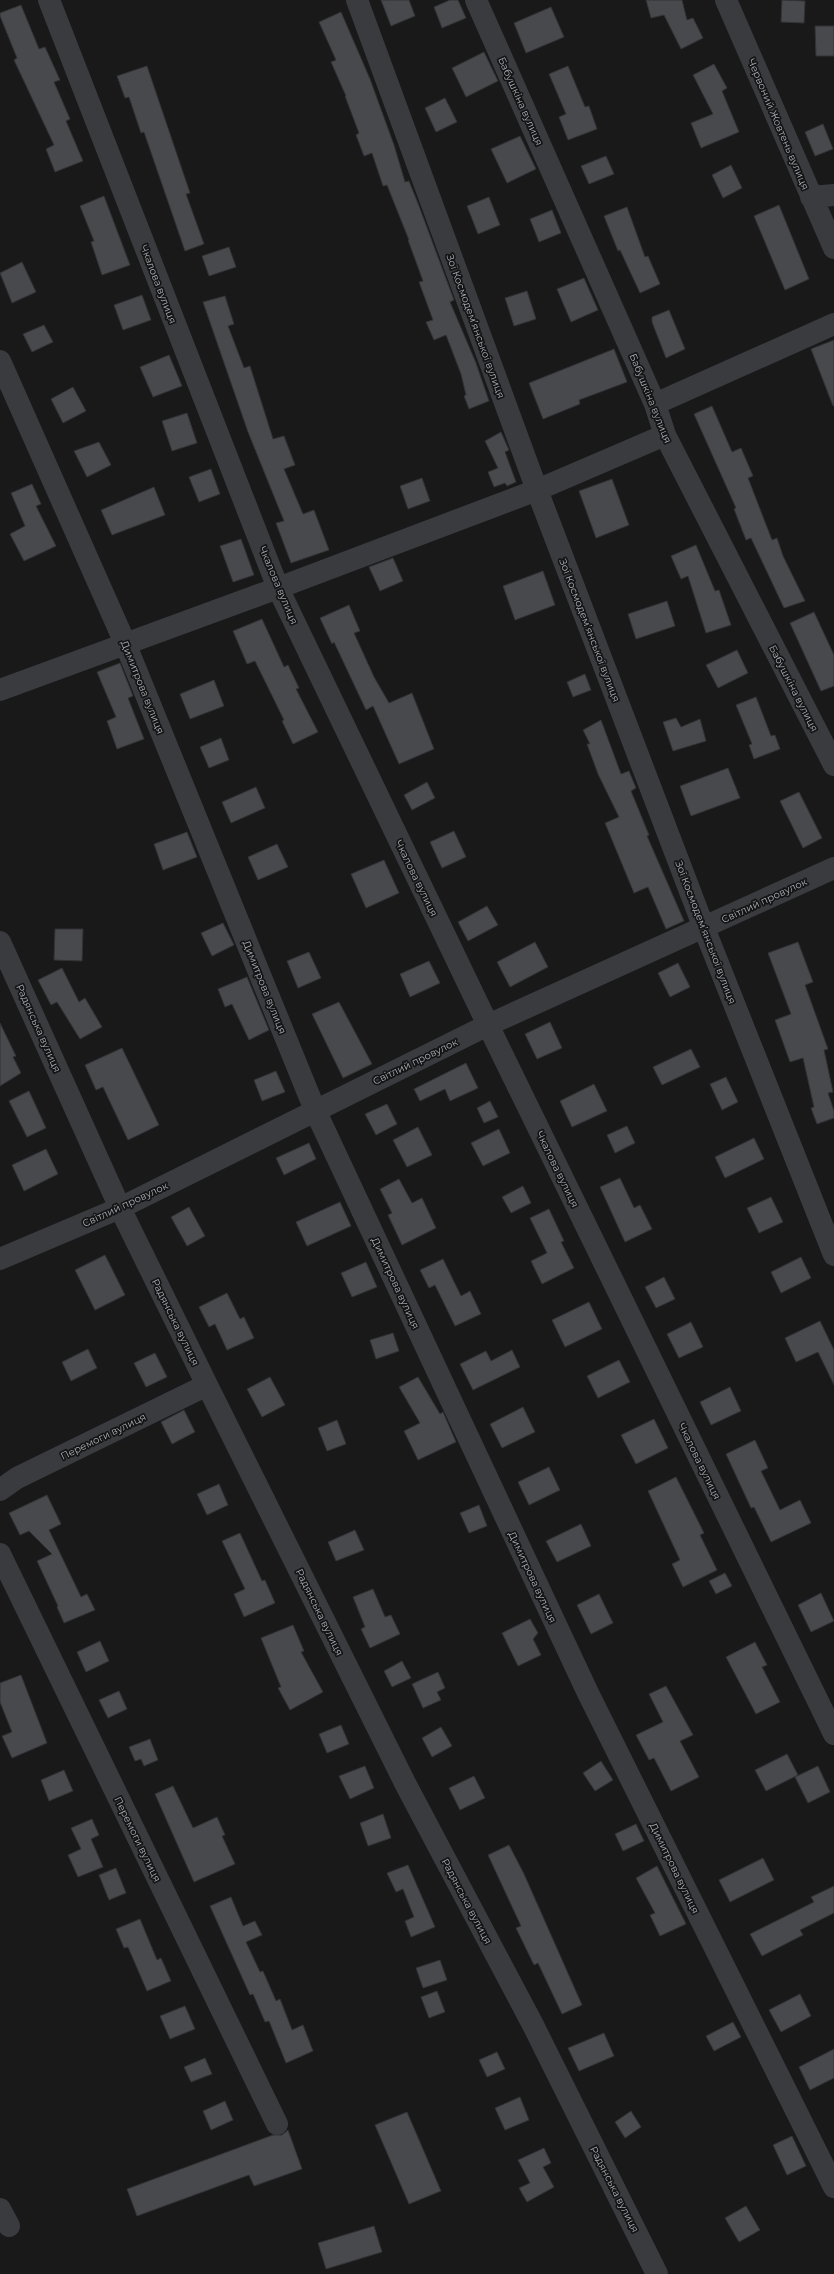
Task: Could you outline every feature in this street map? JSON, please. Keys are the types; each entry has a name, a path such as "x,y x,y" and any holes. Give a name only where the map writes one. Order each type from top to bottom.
{"street":[{"name":"Чкалова вулиця","path":"49,0 278,588 488,1025 834,1734"},
{"name":"Зої Космодем’янської вулиця","path":"357,0 536,490 704,928 834,1255"},
{"name":"Бабушкіна вулиця","path":"476,0 655,404 665,435 834,765"},
{"name":"Червоний Жовтень вулиця","path":"726,0 834,248"},
{"path":"811,197 834,195"},
{"path":"655,404 834,324"},
{"name":"Димитрова вулиця","path":"0,361 125,643 315,1110 587,1691 834,2187"},
{"path":"0,690 278,588 536,490 665,435"},
{"name":"Світлий провулок","path":"0,1260 120,1208 488,1025 834,868"},
{"name":"Радянська вулиця","path":"0,942 120,1208 207,1385 406,1785 533,2025 657,2274"},
{"name":"Перемоги вулиця","path":"0,1490 17,1478 207,1385"},
{"name":"Перемоги вулиця","path":"0,1554 277,2124"}],"building":[{"path":"381,0 409,0 415,16 391,26"},
{"path":"450,0 458,0 466,18 442,28 434,7"},
{"path":"646,0 682,0 687,20 693,18 703,38 681,49 664,15 651,18"},
{"path":"782,0 805,1 804,23 781,22"},
{"path":"21,5 39,49 45,47 60,80 54,82 70,119 66,121 83,161 55,172 46,149 54,145 14,60 17,58 0,16 0,13"},
{"path":"551,7 564,37 526,53 514,23"},
{"path":"341,12 370,79 394,145 405,182 409,181 419,206 454,300 450,302 476,363 489,401 469,409 464,396 466,395 461,374 446,335 434,340 426,322 433,320 419,282 423,281 409,240 387,185 383,186 372,153 364,156 356,135 359,133 346,96 331,62 336,60 319,22"},
{"path":"815,26 834,26 834,56 816,56"},
{"path":"484,52 498,81 466,97 452,68"},
{"path":"714,64 727,88 722,91 739,132 701,148 691,123 713,114 693,75"},
{"path":"147,66 190,193 186,194 204,244 185,251 144,132 141,133 129,97 125,98 117,76"},
{"path":"568,66 585,107 589,106 597,129 568,140 559,117 566,114 549,74"},
{"path":"445,98 457,122 436,132 425,108"},
{"path":"823,124 833,149 815,156 805,132"},
{"path":"520,136 536,169 507,183 491,149"},
{"path":"606,156 614,174 589,184 581,166"},
{"path":"731,165 742,188 723,198 712,175"},
{"path":"104,196 130,265 102,275 91,242 94,241 80,206"},
{"path":"489,197 500,225 478,234 467,206"},
{"path":"779,205 809,279 785,290 754,216"},
{"path":"627,207 645,257 648,256 660,284 640,293 620,250 618,251 604,216"},
{"path":"552,210 561,233 539,242 530,219"},
{"path":"229,247 236,267 209,276 202,256"},
{"path":"22,262 36,292 12,303 0,273"},
{"path":"584,278 598,310 571,322 557,289"},
{"path":"527,291 536,319 514,326 505,298"},
{"path":"142,295 151,320 123,330 114,305"},
{"path":"225,296 234,324 228,326 244,368 250,366 273,439 284,436 295,465 284,469 303,514 314,510 329,550 291,563 276,523 284,521 248,432 203,302"},
{"path":"669,310 685,349 666,358 652,322 652,317"},
{"path":"44,325 53,342 32,352 23,334"},
{"path":"834,340 834,405 833,406 811,349"},
{"path":"614,349 627,382 579,400 580,404 543,419 529,383"},
{"path":"169,355 182,386 153,397 140,367"},
{"path":"73,387 86,411 63,423 51,399"},
{"path":"712,406 732,452 741,448 753,476 748,478 772,540 777,538 783,556 805,601 784,608 751,538 746,540 734,509 736,508 694,414"},
{"path":"187,413 197,443 172,451 162,421"},
{"path":"501,432 509,450 505,452 516,482 507,486 505,483 494,487 488,472 498,468 485,441"},
{"path":"99,442 111,465 87,477 74,451"},
{"path":"211,469 220,494 199,502 189,477"},
{"path":"422,478 430,501 408,509 400,486"},
{"path":"612,479 629,525 596,538 579,491"},
{"path":"32,484 41,504 36,506 56,546 24,561 10,534 25,526 11,493"},
{"path":"154,487 165,515 112,535 101,510"},
{"path":"241,539 254,575 233,582 220,546"},
{"path":"696,545 715,591 719,590 731,625 706,633 688,576 681,579 671,556"},
{"path":"393,558 403,581 380,591 369,567"},
{"path":"543,571 555,605 515,620 503,586"},
{"path":"667,601 675,626 636,639 628,614"},
{"path":"349,605 360,631 354,633 374,677 389,703 412,693 434,749 399,764 373,706 366,710 334,642 332,644 320,618"},
{"path":"814,612 834,655 834,686 821,691 790,623"},
{"path":"262,619 284,667 288,665 299,688 296,689 318,732 293,744 282,721 284,720 255,661 247,664 233,631"},
{"path":"737,650 748,673 718,688 706,665"},
{"path":"120,663 133,696 128,698 144,739 117,749 107,721 116,717 97,672"},
{"path":"585,674 591,690 573,697 567,682"},
{"path":"214,680 224,706 190,719 180,694"},
{"path":"756,697 771,736 775,735 780,749 754,759 749,745 752,744 736,705"},
{"path":"676,718 681,727 700,719 706,741 673,751 663,722"},
{"path":"601,720 621,774 629,771 636,788 631,791 649,835 647,836 684,921 666,929 648,887 634,893 605,823 619,817 598,774 587,744 590,744 583,730"},
{"path":"221,738 229,760 209,768 200,747"},
{"path":"728,768 740,798 691,816 680,786"},
{"path":"427,782 435,798 412,810 404,795"},
{"path":"256,787 265,808 231,823 222,802"},
{"path":"799,792 822,838 803,848 780,801"},
{"path":"454,831 466,857 442,868 430,842"},
{"path":"187,832 197,857 163,870 154,844"},
{"path":"277,844 288,867 258,880 248,857"},
{"path":"384,860 399,893 366,908 351,874"},
{"path":"487,906 498,925 468,941 458,922"},
{"path":"223,923 234,945 212,956 201,933"},
{"path":"55,929 83,929 82,961 54,960"},
{"path":"535,942 548,967 510,987 497,962"},
{"path":"798,942 813,982 805,985 828,1049 824,1050 833,1092 828,1093 834,1111 834,1118 817,1124 811,1108 814,1107 803,1058 790,1062 775,1020 791,1014 768,953"},
{"path":"309,952 321,978 298,988 287,961"},
{"path":"429,961 440,983 410,997 400,974"},
{"path":"678,963 690,987 670,997 658,973"},
{"path":"62,968 79,1002 85,998 102,1027 80,1039 57,1002 51,1005 38,980"},
{"path":"247,977 269,1030 249,1040 232,1004 225,1007 218,989"},
{"path":"339,1002 372,1064 343,1078 312,1014"},
{"path":"550,1022 562,1048 537,1059 525,1034"},
{"path":"0,1023 16,1056 13,1057 21,1073 0,1086"},
{"path":"122,1048 159,1125 128,1140 103,1087 96,1090 85,1065"},
{"path":"691,1049 700,1067 662,1085 653,1067"},
{"path":"466,1063 478,1088 450,1101 445,1089 420,1101 414,1089"},
{"path":"276,1071 285,1092 262,1101 254,1080"},
{"path":"726,1077 738,1102 722,1110 710,1084"},
{"path":"594,1084 607,1111 572,1127 560,1101"},
{"path":"29,1091 46,1128 27,1137 9,1101"},
{"path":"490,1101 498,1117 484,1123 477,1108"},
{"path":"387,1104 397,1124 376,1135 365,1114"},
{"path":"627,1126 635,1143 615,1153 607,1135"},
{"path":"418,1127 432,1155 407,1167 393,1140"},
{"path":"499,1129 510,1153 483,1166 471,1143"},
{"path":"754,1138 764,1159 725,1178 715,1157"},
{"path":"309,1143 316,1159 284,1175 276,1158"},
{"path":"46,1149 58,1174 24,1191 12,1165"},
{"path":"620,1178 634,1208 640,1205 652,1229 625,1242 600,1187"},
{"path":"399,1179 412,1203 422,1198 436,1228 402,1245 388,1215 392,1213 380,1189"},
{"path":"523,1186 531,1203 511,1213 502,1197"},
{"path":"771,1197 783,1222 759,1233 747,1208"},
{"path":"340,1202 351,1226 307,1246 296,1222"},
{"path":"189,1207 205,1236 187,1246 171,1217"},
{"path":"549,1209 564,1241 561,1242 574,1268 542,1284 531,1261 547,1253 530,1218"},
{"path":"105,1255 125,1295 95,1310 75,1270"},
{"path":"801,1257 811,1278 781,1293 771,1272"},
{"path":"443,1259 461,1296 470,1291 481,1314 455,1326 435,1285 429,1288 420,1270"},
{"path":"366,1262 377,1287 352,1297 341,1273"},
{"path":"664,1277 675,1299 656,1308 645,1287"},
{"path":"227,1293 240,1319 244,1317 254,1338 227,1350 215,1324 209,1327 199,1307"},
{"path":"589,1302 602,1329 565,1347 552,1320"},
{"path":"820,1321 834,1350 834,1385 818,1352 796,1362 785,1338"},
{"path":"691,1322 703,1347 679,1358 667,1334"},
{"path":"393,1333 399,1351 376,1359 370,1340"},
{"path":"88,1349 97,1368 71,1381 62,1362"},
{"path":"512,1350 520,1367 473,1390 460,1364 486,1351 491,1361"},
{"path":"155,1353 167,1377 146,1387 134,1363"},
{"path":"619,1360 630,1382 598,1398 587,1376"},
{"path":"270,1377 285,1405 262,1417 247,1389"},
{"path":"418,1377 440,1414 443,1412 456,1442 418,1460 404,1431 420,1423 399,1387"},
{"path":"730,1387 741,1411 711,1425 700,1402"},
{"path":"523,1407 535,1432 502,1448 490,1424"},
{"path":"184,1410 195,1432 172,1444 161,1422"},
{"path":"654,1419 668,1448 636,1464 621,1435"},
{"path":"337,1420 346,1444 327,1451 318,1428"},
{"path":"755,1440 768,1468 761,1471 780,1510 800,1500 811,1523 771,1542 754,1507 751,1508 726,1454"},
{"path":"549,1467 560,1490 529,1505 518,1482"},
{"path":"676,1477 704,1533 700,1535 717,1570 683,1587 672,1564 680,1560 648,1491"},
{"path":"219,1484 228,1505 207,1515 197,1494"},
{"path":"47,1495 61,1524 49,1530 81,1597 87,1594 95,1610 64,1623 57,1607 58,1606 37,1561 52,1554 29,1531 20,1535 9,1513"},
{"path":"479,1505 487,1526 469,1533 460,1513"},
{"path":"581,1524 591,1546 557,1562 546,1541"},
{"path":"355,1530 364,1550 336,1561 328,1542"},
{"path":"240,1533 262,1581 265,1580 275,1603 244,1617 234,1594 245,1589 222,1541"},
{"path":"725,1573 732,1586 716,1594 709,1581"},
{"path":"373,1589 385,1617 391,1615 400,1634 370,1648 361,1629 365,1627 353,1597"},
{"path":"821,1593 834,1621 811,1632 798,1605"},
{"path":"599,1594 613,1623 591,1634 577,1605"},
{"path":"530,1619 538,1633 533,1639 541,1655 518,1666 502,1633"},
{"path":"293,1625 304,1651 301,1652 323,1692 290,1710 278,1688 281,1687 261,1638"},
{"path":"100,1641 109,1661 86,1672 77,1652"},
{"path":"755,1642 767,1665 762,1667 780,1702 756,1714 726,1657"},
{"path":"402,1661 411,1678 392,1687 384,1671"},
{"path":"438,1672 445,1688 437,1692 441,1700 423,1708 412,1684"},
{"path":"21,1675 47,1743 12,1758 2,1736 12,1732 0,1702 0,1683"},
{"path":"666,1686 693,1735 680,1741 699,1777 671,1791 654,1758 649,1760 636,1735 663,1722 649,1694"},
{"path":"119,1691 127,1709 108,1718 99,1700"},
{"path":"341,1725 349,1744 327,1753 319,1734"},
{"path":"441,1727 452,1746 432,1757 422,1738"},
{"path":"150,1739 158,1760 144,1766 141,1759 135,1761 129,1747"},
{"path":"787,1754 798,1775 766,1791 755,1770"},
{"path":"601,1761 613,1780 595,1791 583,1773"},
{"path":"365,1766 374,1788 350,1799 339,1776"},
{"path":"818,1766 830,1792 808,1803 795,1777"},
{"path":"64,1770 73,1791 49,1801 41,1780"},
{"path":"474,1776 485,1798 460,1810 449,1788"},
{"path":"173,1786 193,1828 217,1817 225,1835 222,1836 235,1864 194,1882 155,1794"},
{"path":"383,1814 391,1838 368,1846 360,1823"},
{"path":"92,1819 99,1835 91,1839 103,1867 78,1877 68,1855 81,1849 71,1828"},
{"path":"636,1824 644,1841 623,1851 615,1834"},
{"path":"509,1845 524,1874 582,2005 562,2014 538,1963 534,1965 516,1928 521,1926 488,1855"},
{"path":"763,1858 774,1880 730,1902 719,1880"},
{"path":"408,1865 435,1927 411,1937 405,1921 414,1917 403,1889 396,1892 387,1873"},
{"path":"657,1866 686,1924 660,1936 650,1915 655,1913 636,1878"},
{"path":"116,1868 126,1893 109,1900 99,1875"},
{"path":"834,1886 834,1913 800,1930 803,1935 762,1956 750,1934 814,1902 811,1897"},
{"path":"231,1897 243,1926 255,1921 262,1935 246,1942 260,1972 263,1971 276,2001 280,1999 292,2030 303,2025 313,2051 286,2063 269,2021 265,2022 253,1994 250,1995 210,1906"},
{"path":"140,1919 157,1960 161,1958 171,1981 147,1991 128,1947 124,1948 116,1929"},
{"path":"440,1960 447,1980 423,1988 416,1968"},
{"path":"437,1991 445,2012 429,2018 421,1997"},
{"path":"800,1994 811,2016 781,2032 769,2010"},
{"path":"185,2006 195,2029 170,2039 160,2016"},
{"path":"733,2022 741,2037 714,2051 706,2036"},
{"path":"604,2033 614,2056 579,2071 568,2048"},
{"path":"834,2049 834,2078 810,2090 799,2067"},
{"path":"497,2052 505,2069 487,2077 479,2060"},
{"path":"205,2058 212,2074 191,2082 184,2067"},
{"path":"520,2097 529,2120 505,2130 495,2108"},
{"path":"225,2101 233,2120 211,2130 203,2111"},
{"path":"631,2111 641,2127 625,2138 615,2122"},
{"path":"407,2112 441,2191 409,2204 375,2125"},
{"path":"288,2130 302,2169 254,2186 249,2175 137,2216 127,2189 273,2135 282,2135"},
{"path":"792,2136 806,2166 787,2175 773,2145"},
{"path":"544,2148 551,2163 543,2167 554,2187 527,2202 519,2188 530,2183 518,2160"},
{"path":"746,2206 760,2230 739,2242 725,2218"},
{"path":"374,2226 382,2252 326,2269 318,2243"}]}
